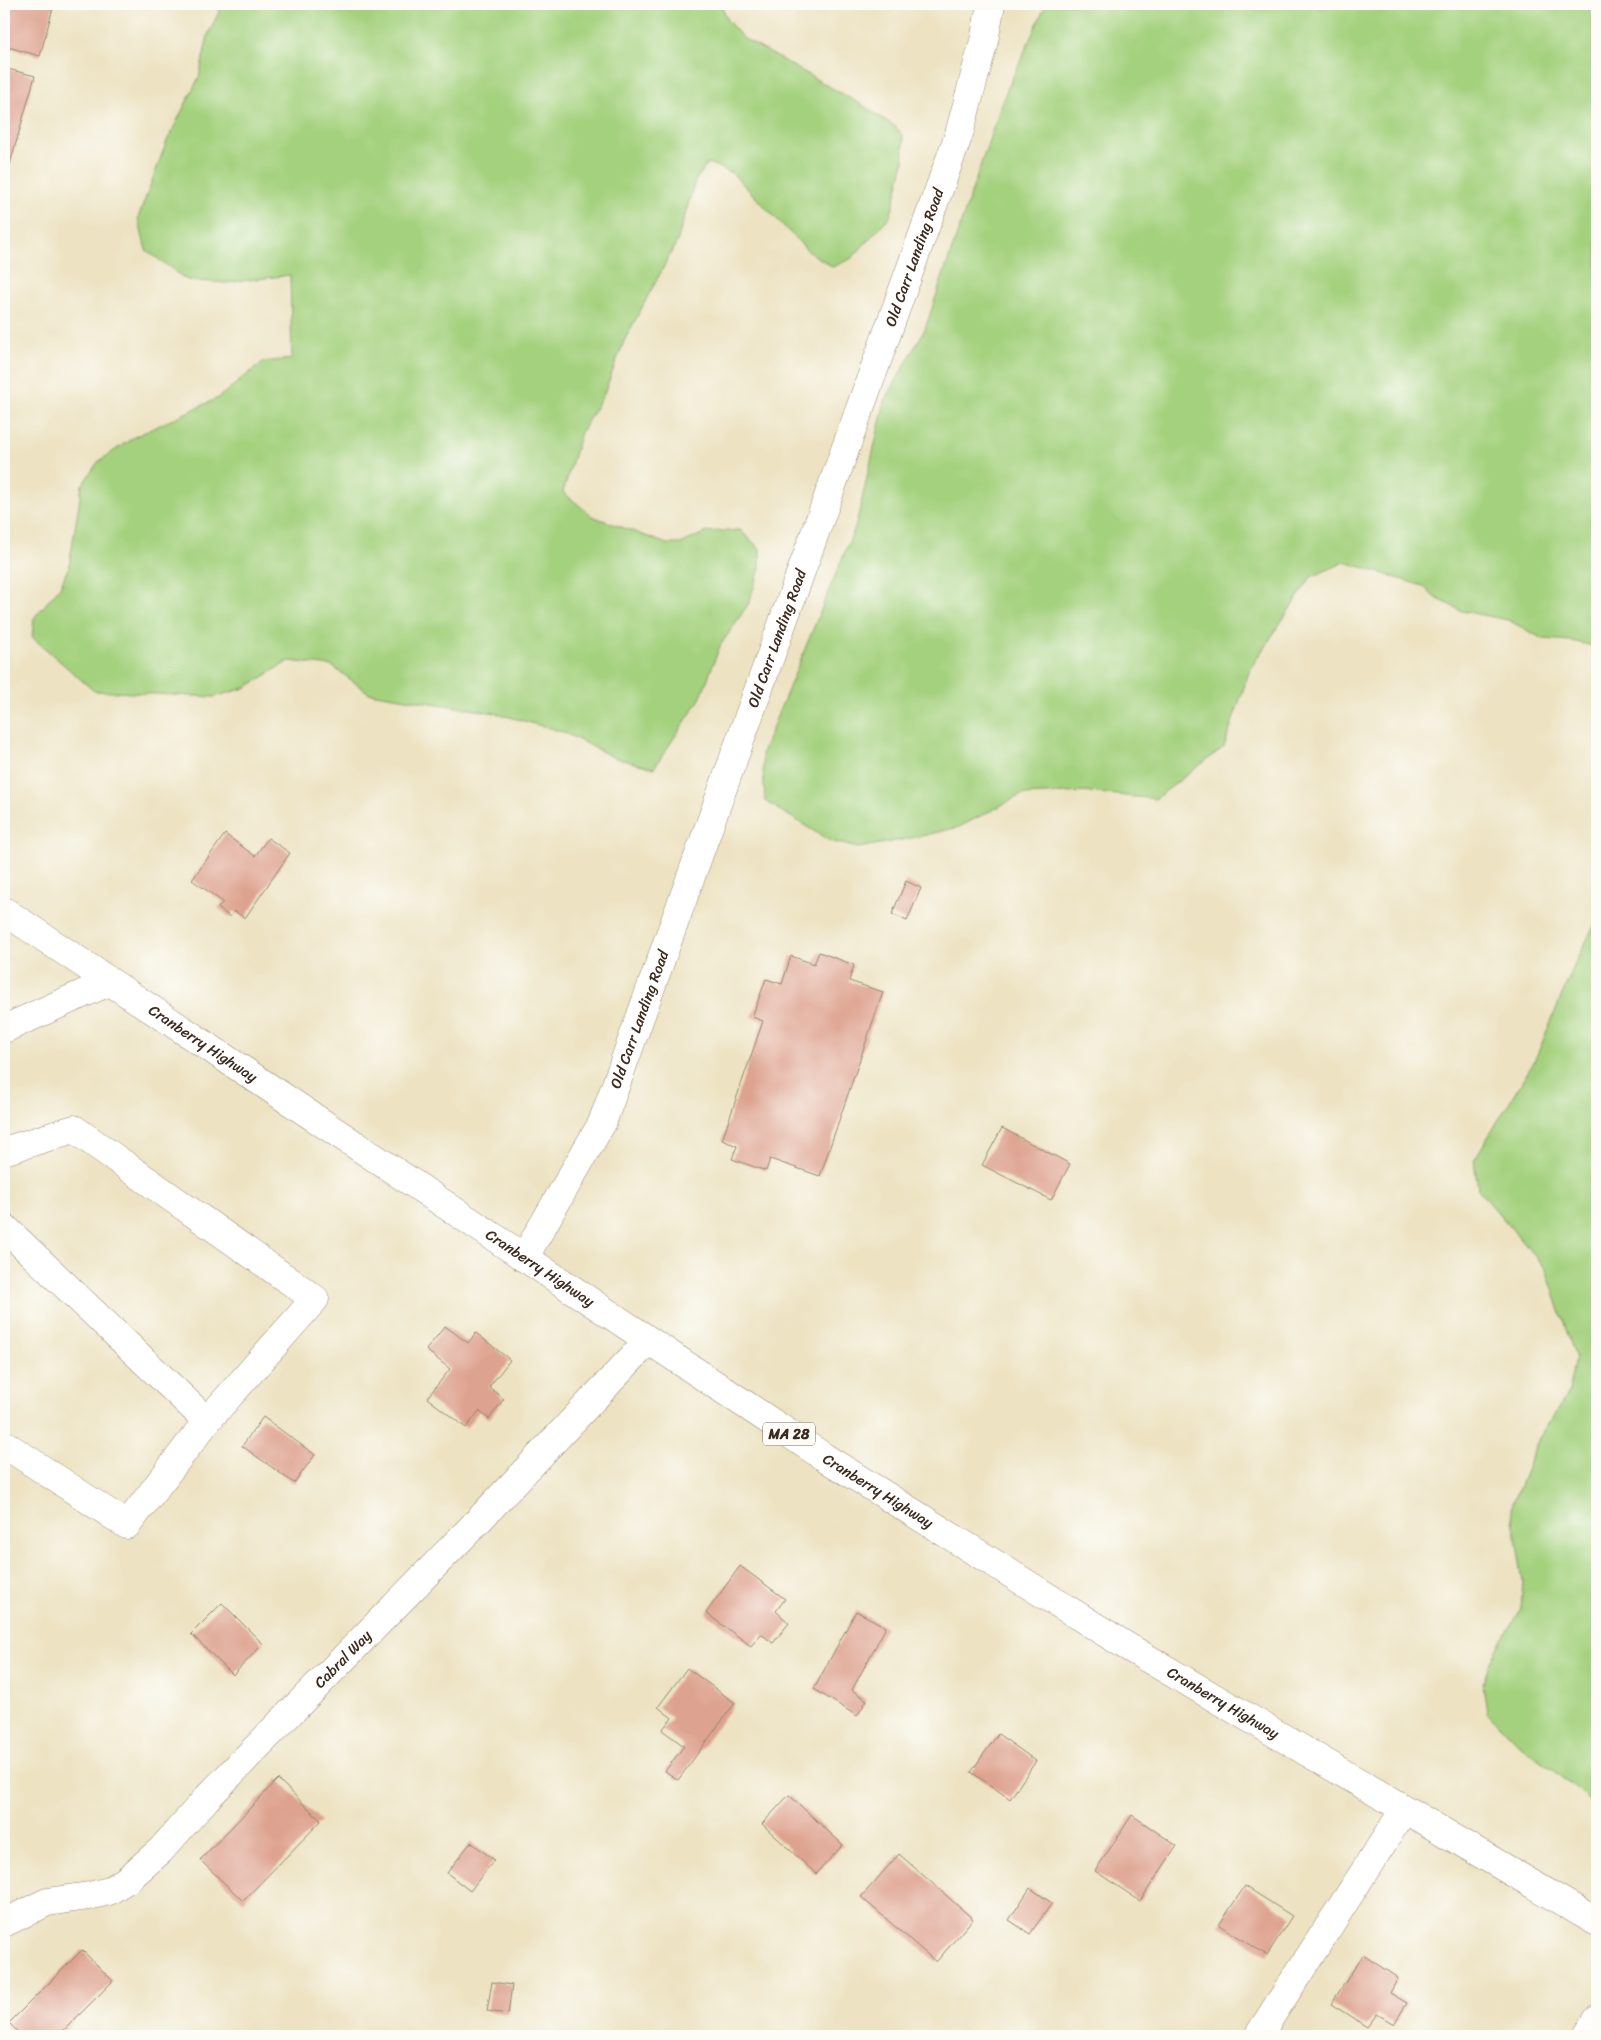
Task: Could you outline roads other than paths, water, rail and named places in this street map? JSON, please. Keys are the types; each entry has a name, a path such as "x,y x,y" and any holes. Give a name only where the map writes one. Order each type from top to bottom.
{"street":[{"name":"Old Carr Landing Road","path":"524,1258 602,1123 959,134 984,41 991,4"},
{"name":"Cranberry Highway","path":"4,911 824,1457 1128,1647 1597,1922"},
{"path":"4,1029 109,982"},
{"path":"4,1151 74,1129 315,1299 207,1421 127,1525 4,1444"},
{"path":"4,1227 207,1421"},
{"name":"Cabral Way","path":"4,1923 47,1902 109,1891 128,1880 162,1850 207,1798 478,1522 648,1341"},
{"path":"1258,2036 1404,1810"},
{"path":"1587,2036 1597,2020"}]}
